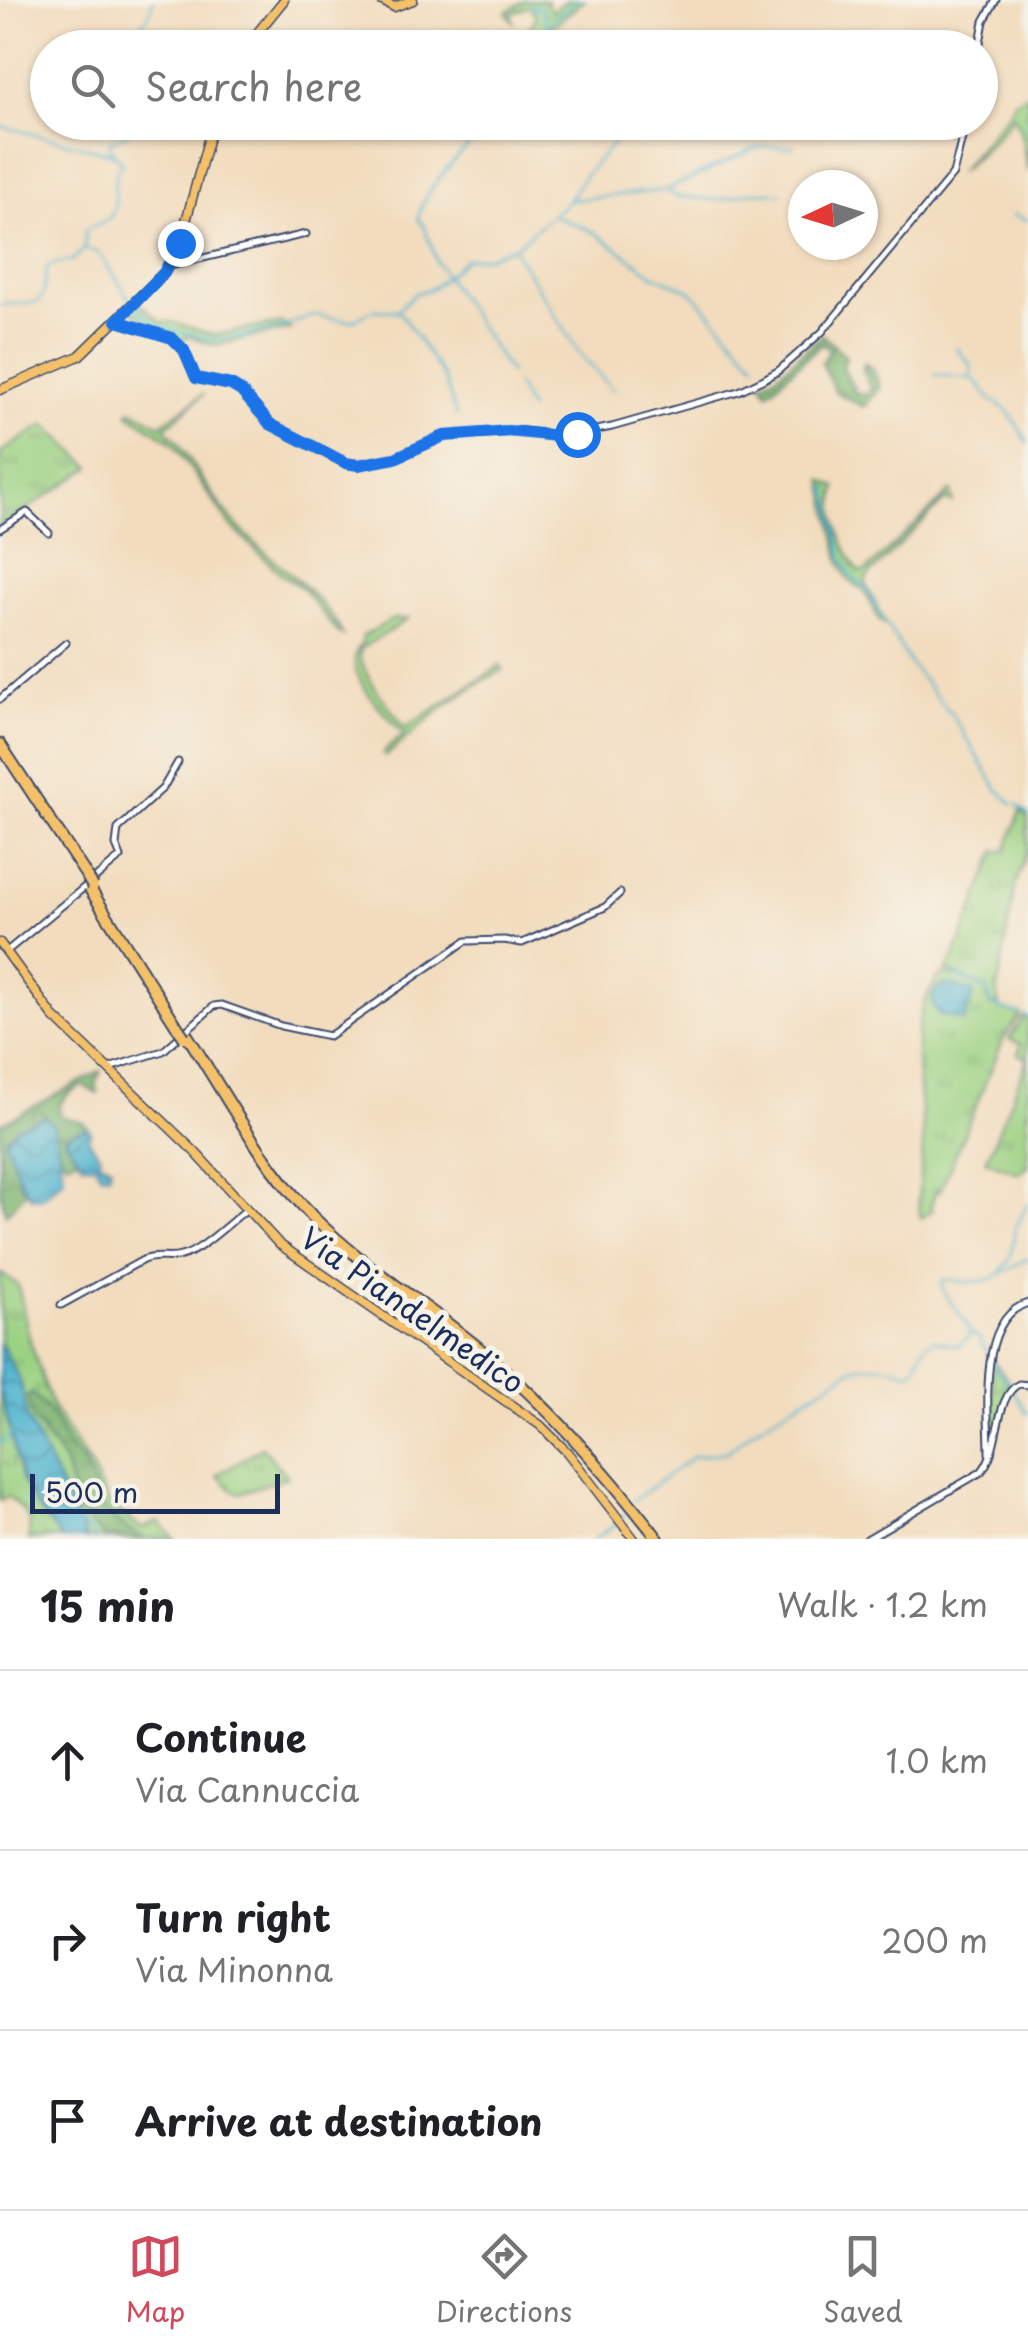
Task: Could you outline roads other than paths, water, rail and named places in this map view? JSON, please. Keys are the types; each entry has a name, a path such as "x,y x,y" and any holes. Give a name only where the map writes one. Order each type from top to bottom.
{"highway":[{"path":"0,744 269,1169 307,1216 358,1264 469,1345 525,1394 582,1452 656,1539"},
{"path":"0,752 89,884"}],"main road":[{"path":"260,30 284,0"},
{"path":"380,0 394,7 413,0"},
{"path":"0,390 80,356 169,266 180,243 209,140"},
{"name":"Via Piandelmedico","path":"0,943 53,1016 195,1152 294,1257 540,1425 567,1452 634,1539"}],"street":[{"path":"982,30 996,0"},
{"path":"117,321 172,338 184,350 196,378 231,385 270,424 346,463 358,465 395,458 444,436 508,431 565,436 612,428 738,390 778,371 822,332 954,174 962,140"},
{"path":"169,266 306,234"},
{"path":"0,529 27,512 49,533"},
{"path":"0,698 66,643"},
{"path":"7,951 121,857 116,845 118,829 163,788 178,762"},
{"path":"109,1068 163,1051 214,1006 329,1036 466,941 522,943 604,907 620,893"},
{"path":"61,1305 156,1254 178,1258 191,1252 246,1210"},
{"path":"990,1460 991,1359 1003,1316 1028,1303"},
{"path":"867,1539 981,1472 990,1460 1009,1391 1020,1384 1028,1385"}],"water":[{"path":"948,984 974,992 964,1021 938,1014 935,1008 933,995"},
{"path":"45,1116 54,1126 64,1178 43,1197 32,1198 5,1141 17,1127"},
{"path":"88,1128 88,1139 100,1155 99,1162 111,1166 109,1175 100,1174 95,1164 83,1164 65,1139 70,1133"},
{"path":"0,1342 21,1383 27,1418 87,1539 62,1539 36,1506 21,1478 0,1389"}],"waterway":[{"path":"137,30 149,15 153,0"},
{"path":"546,30 578,0"},
{"path":"530,6 541,8 546,24"},
{"path":"1028,119 1028,132"},
{"path":"0,126 30,133"},
{"path":"57,140 114,154"},
{"path":"84,248 86,229 107,220 115,207 115,177 122,164 111,149 110,142 114,140"},
{"path":"474,140 438,180 418,219 437,263 510,373"},
{"path":"135,306 157,326 216,341 279,329 314,315 352,321 372,310 396,311 416,293 433,288 465,259 489,256 516,246 567,202 616,140"},
{"path":"571,200 667,190 749,151 794,147"},
{"path":"667,191 674,196 718,200 752,192 782,193"},
{"path":"552,215 594,232 654,275 691,291 756,364"},
{"path":"1013,215 1028,220"},
{"path":"84,249 98,252 130,299"},
{"path":"0,305 38,302 49,265 73,260 83,250"},
{"path":"514,250 580,354 613,390"},
{"path":"396,311 444,378 456,415"},
{"path":"956,348 971,365 972,376"},
{"path":"935,375 970,378 978,383 990,399 1007,410 1028,442"},
{"path":"516,384 529,409"},
{"path":"827,487 843,561 850,574 867,591 910,664 954,718 998,790 1013,804"},
{"path":"1017,805 1028,814"},
{"path":"955,975 986,988 992,1005 1020,1014"},
{"path":"1000,1274 1011,1257 1015,1229 1028,1203"},
{"path":"634,1500 693,1457 727,1452 753,1430 854,1368 882,1366 910,1372 925,1345 934,1340 958,1346 970,1335 941,1283 989,1279 1028,1258"},
{"path":"970,1333 979,1338 989,1356"},
{"path":"993,1363 1009,1386"},
{"path":"1013,1391 1028,1414"},
{"path":"0,1444 13,1432"},
{"path":"594,1539 627,1512"},
{"path":"77,1520 97,1539"}]}
